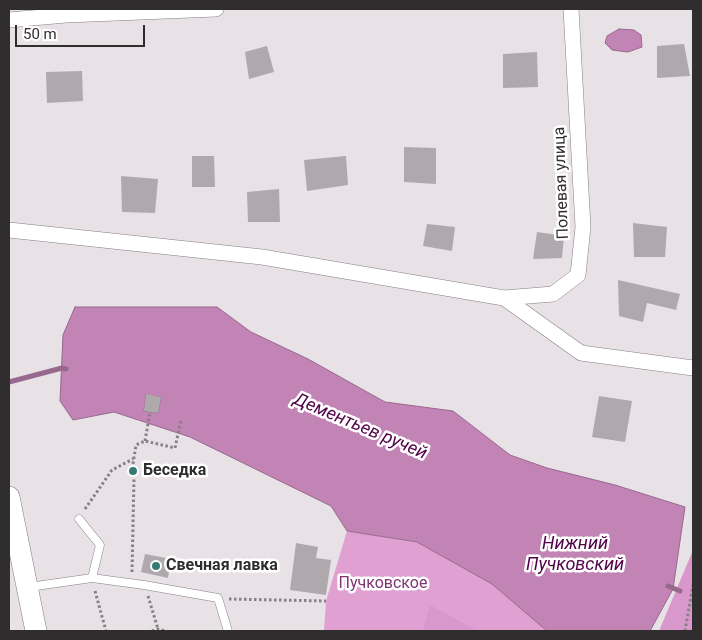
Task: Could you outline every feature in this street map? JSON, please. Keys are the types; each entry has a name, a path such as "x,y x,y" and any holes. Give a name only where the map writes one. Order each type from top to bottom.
{"street":[{"path":"9,20 66,15 216,9"},
{"name":"Полевая улица","path":"504,298 553,294 578,275 583,227 571,9"},
{"path":"9,230 262,257 504,298 581,352 693,368"},
{"path":"9,497 14,551 27,588 36,631"}],"lane":[{"path":"79,519 100,545 92,578"},
{"path":"27,588 92,578 218,598 228,631"}],"path":[{"path":"145,441 150,412"},
{"path":"134,464 136,445 145,441 175,448 181,420"},
{"path":"79,519 112,470 134,459"},
{"path":"131,583 134,478"},
{"path":"92,578 106,631"},
{"path":"685,631 693,584"},
{"path":"144,585 158,629"},
{"path":"218,598 326,601"},
{"path":"152,631 158,629 166,631"}],"green space":[{"name":"Пучковское","path":"347,531 417,542 492,584 547,631 324,631 326,601"}],"shaded area":[{"path":"693,550 693,631 659,631"},
{"path":"430,605 478,631 423,631"}],"water":[{"path":"619,29 634,30 641,35 642,47 628,52 612,50 605,43 607,36"},
{"name":"Нижний Пучковский","path":"75,307 217,307 251,332 308,359 385,402 453,411 510,455 547,468 615,485 685,507 673,589 650,631 547,631 492,584 417,542 347,531 331,506 190,437 114,412 73,420 60,401 63,335","holes":["146,395 161,397 158,413 144,411"]}],"building":[{"path":"684,44 690,76 657,78 657,46"},
{"path":"267,46 274,72 249,79 245,52"},
{"path":"537,52 538,87 503,88 503,54"},
{"path":"82,71 83,101 47,103 46,72"},
{"path":"404,147 436,148 436,184 404,182"},
{"path":"192,156 214,156 215,187 192,187"},
{"path":"346,156 348,185 307,191 304,160"},
{"path":"121,176 158,179 155,213 122,212"},
{"path":"279,189 280,222 248,222 247,192"},
{"path":"633,223 667,227 665,257 634,257"},
{"path":"427,224 455,227 452,251 423,246"},
{"path":"537,232 564,236 562,258 533,259"},
{"path":"618,280 680,294 676,310 647,303 643,322 619,316"},
{"path":"146,394 161,397 158,413 144,411"},
{"path":"599,396 632,401 625,442 592,437"},
{"path":"296,543 318,547 316,558 331,560 326,595 290,590"},
{"name":"Свечная лавка","path":"145,554 171,559 168,578 141,572"}],"waterway":[{"name":"Дементьев ручей","path":"9,382 62,368 66,369"},
{"name":"Дементьев ручей","path":"668,586 680,591"}],"place":[{"name":"Беседка","path":"133,471"},
{"name":"Свечная лавка","path":"156,566"}]}
